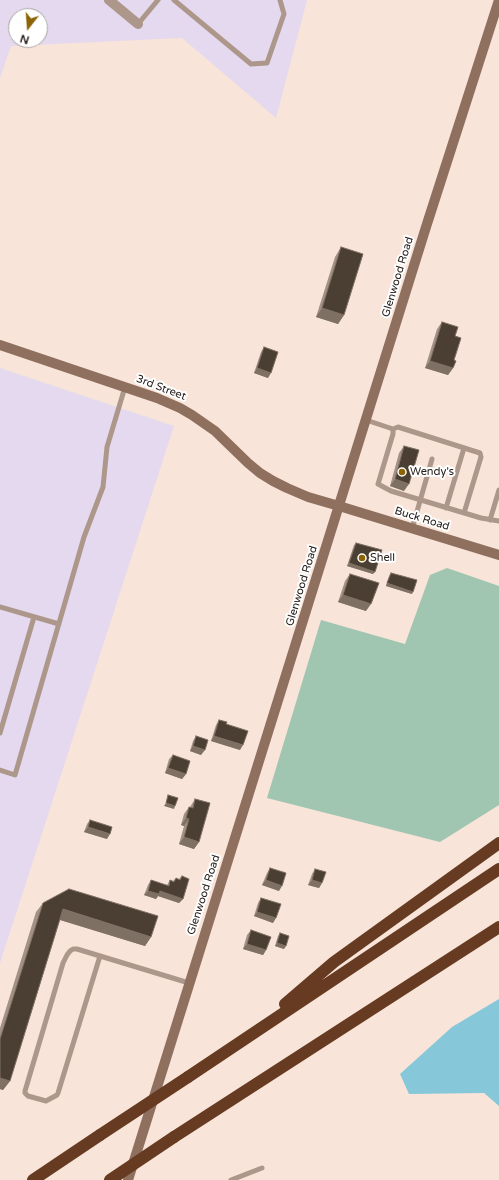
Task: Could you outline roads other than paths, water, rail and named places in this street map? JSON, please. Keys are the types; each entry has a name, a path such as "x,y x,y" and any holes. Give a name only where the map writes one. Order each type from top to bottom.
{"highway":[{"path":"243,1040 334,962 499,843"},
{"path":"33,1180 499,869"},
{"path":"110,1180 174,1137 499,928"},
{"path":"475,944 499,932"}],"street":[{"path":"109,0 138,24"},
{"name":"Glenwood Road","path":"128,1180 428,219 499,0"},
{"name":"3rd Street","path":"0,344 157,398 180,408 216,431 248,463 273,481 308,497 339,506"},
{"name":"Buck Road","path":"339,506 499,555"}],"lane":[{"path":"174,0 251,64 267,63 284,14 280,0"},
{"path":"138,24 154,1"},
{"path":"0,770 15,775 84,537 103,487 107,447 125,387"},
{"path":"366,420 393,429 398,427 480,453 481,457 464,513"},
{"path":"393,429 393,434 378,484 391,491 419,500 490,520 499,521"},
{"path":"446,508 464,448"},
{"path":"412,529 419,500 432,459"},
{"path":"490,520 499,490"},
{"path":"0,607 59,624"},
{"path":"0,733 34,617"},
{"path":"100,956 57,1095 46,1101 28,1096 25,1091 67,955 70,951 77,949 189,983"},
{"path":"231,1180 262,1168"}],"water":[{"path":"499,999 499,1106 484,1093 409,1094 400,1074 452,1027"}],"place":[{"name":"Wendy's","path":"402,472"},
{"name":"Shell","path":"362,558"}]}
